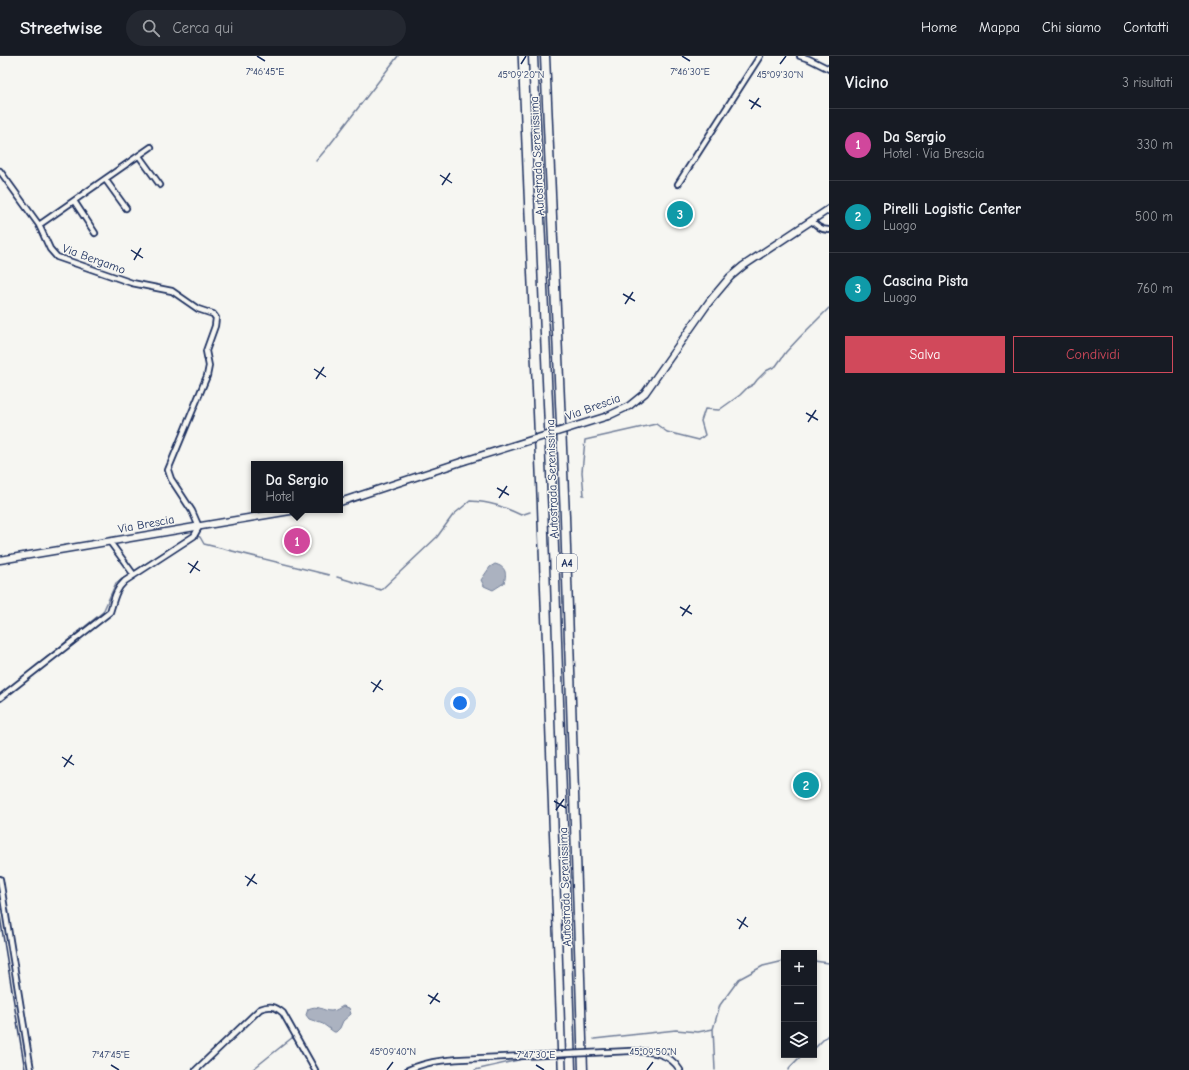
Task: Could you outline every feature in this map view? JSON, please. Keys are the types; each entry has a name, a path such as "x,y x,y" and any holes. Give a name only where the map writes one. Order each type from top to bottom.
{"highway":[{"name":"Autostrada Serenissima","path":"533,56 553,519 571,1070"},
{"name":"Autostrada Serenissima","path":"545,56 565,517 583,1070"}],"main road":[{"name":"Via Brescia","path":"343,501 608,416 629,406 645,393 709,302 730,277 743,266 829,209"},
{"name":"Via Brescia","path":"0,560 278,513"}],"street":[{"path":"678,184 760,56"},
{"path":"800,56 829,69"},
{"path":"39,225 151,147"},
{"path":"139,156 160,186"},
{"name":"Via Bergamo","path":"0,171 39,225 50,249 57,257 135,283 172,291 198,309 213,314 216,318 215,326 206,351 209,366 207,376 168,470 171,479 192,511 199,526"},
{"path":"105,179 126,208"},
{"path":"74,201 95,233"},
{"path":"812,221 818,227 824,230 829,230"},
{"path":"0,698 110,612 114,596 119,587 134,575 193,536 199,526"},
{"path":"110,542 134,575"},
{"path":"0,879 31,1070"},
{"path":"196,1070 260,1009 269,1006 276,1007 283,1013 315,1070"},
{"path":"408,1070 418,1065 446,1059 652,1051 667,1056 677,1065 680,1070"}],"shaded area":[{"path":"495,564 499,565 505,571 505,576 504,583 493,590 484,586 481,580 490,567"},
{"path":"343,1006 349,1008 351,1014 343,1021 340,1028 336,1032 323,1024 309,1019 306,1015 308,1009 315,1007 331,1011"}],"waterway":[{"path":"316,161 398,56"},
{"path":"582,495 584,495 582,472 585,440 656,424 667,432 699,440 705,435 701,421 705,409 719,410 754,384 766,371 776,366 786,352 829,308"},
{"path":"337,577 381,590 437,537 453,515 470,501 496,505 521,515 530,512"},
{"path":"136,570 189,536 192,536"},
{"path":"195,536 200,537 204,544 329,575"},
{"path":"0,695 103,612 116,583 129,575"},
{"path":"817,961 829,963"},
{"path":"715,1070 713,1029 720,1005 739,979 763,966 781,962"},
{"path":"594,1039 676,1030 698,1032 713,1029"},
{"path":"817,1046 829,1034"},
{"path":"252,1070 293,1037 301,1049"},
{"path":"475,1070 527,1058"},
{"path":"789,1070 799,1058"}],"railway":[{"path":"518,56 537,500 558,1070"},
{"path":"0,917 25,1070"}],"place":[{"name":"Cascina Pista","path":"680,214"},
{"name":"Da Sergio","path":"297,541"},
{"name":"Pirelli Logistic Center","path":"806,785"}]}
